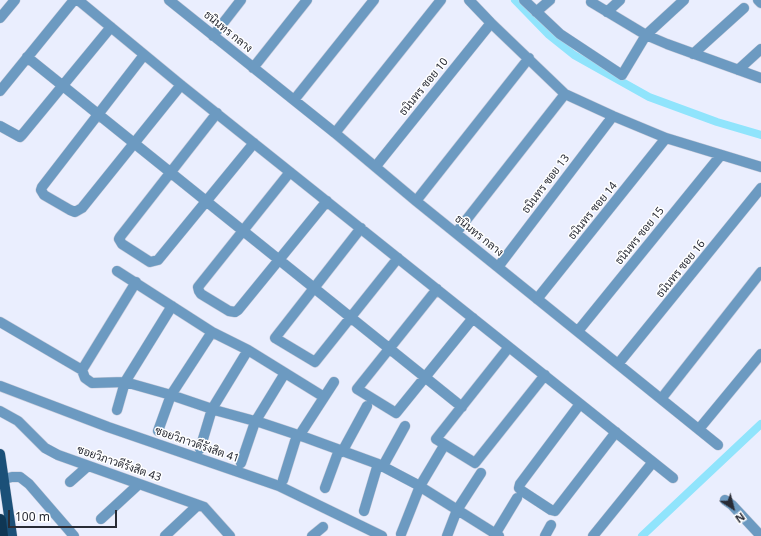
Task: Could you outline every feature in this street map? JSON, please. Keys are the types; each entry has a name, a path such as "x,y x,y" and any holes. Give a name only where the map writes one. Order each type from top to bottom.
{"highway":[{"path":"0,520 2,536"}],"main road":[{"path":"0,454 12,536"}],"street":[{"path":"0,18 15,0"},
{"path":"0,90 74,0"},
{"path":"78,0 181,85 673,478"},
{"name":"ธนินทร กลาง","path":"171,0 213,36 376,166 416,201 718,445"},
{"path":"213,36 241,0"},
{"path":"253,68 307,0"},
{"path":"294,100 374,0"},
{"path":"335,133 441,0"},
{"path":"469,0 565,94 666,138 761,167"},
{"path":"524,0 560,34 622,75 646,35 684,0"},
{"path":"536,12 550,0"},
{"path":"607,12 620,0"},
{"path":"758,0 761,3"},
{"path":"591,2 646,35 761,78"},
{"path":"694,54 744,8"},
{"name":"ธนินทร ซอย 10","path":"376,166 491,23"},
{"path":"0,126 20,137 111,27"},
{"path":"738,70 761,49"},
{"path":"144,55 42,187 41,190 44,196 75,212 82,208 181,85"},
{"path":"27,57 462,406"},
{"path":"416,201 529,58"},
{"path":"456,233 565,94"},
{"path":"217,113 120,237 119,239 122,244 150,262 154,262 161,257 254,143"},
{"name":"ธนินทร ซอย 13","path":"498,267 613,116"},
{"name":"ธนินทร ซอย 14","path":"537,299 666,138"},
{"name":"ธนินทร ซอย 15","path":"578,331 721,155"},
{"path":"290,172 198,286 198,291 201,294 230,311 235,312 241,307 327,202"},
{"name":"ธนินทร ซอย 16","path":"618,364 761,188"},
{"path":"361,228 275,338 315,362 398,258"},
{"path":"117,270 212,332 248,350 324,397"},
{"path":"661,399 761,272"},
{"path":"82,370 136,282"},
{"path":"437,289 357,389 396,413 473,318"},
{"path":"117,410 125,382 172,306"},
{"path":"0,322 82,370 85,378 92,382 125,382 172,395 381,465 420,486 496,535 517,498"},
{"path":"158,431 172,395 212,332"},
{"path":"509,347 436,439 474,463 545,375"},
{"path":"200,449 212,409 248,350"},
{"path":"699,429 761,354"},
{"path":"242,463 255,422 285,373"},
{"path":"283,480 298,436 334,382"},
{"name":"ซอยวิภาวดีรังสิต 41","path":"0,386 108,427 279,486 382,536"},
{"path":"580,404 520,484 519,488 522,491 551,510 555,511 616,432"},
{"path":"325,488 341,451 367,406"},
{"name":"ซอยวิภาวดีรังสิต 43","path":"0,411 18,421 45,448 58,455 204,507 230,536"},
{"path":"364,511 381,465 405,426"},
{"path":"401,534 420,486 442,449"},
{"path":"593,536 653,462"},
{"path":"70,482 88,466"},
{"path":"447,536 457,510 481,473"},
{"path":"4,479 20,477 29,484 74,536"},
{"path":"101,519 139,484"},
{"path":"725,500 732,505 761,536"},
{"path":"165,536 198,505"},
{"path":"545,536 551,525"},
{"path":"312,536 323,527"}],"waterway":[{"path":"515,0 549,35 574,55 649,97 717,122 761,135"},
{"path":"642,536 761,424"}]}
